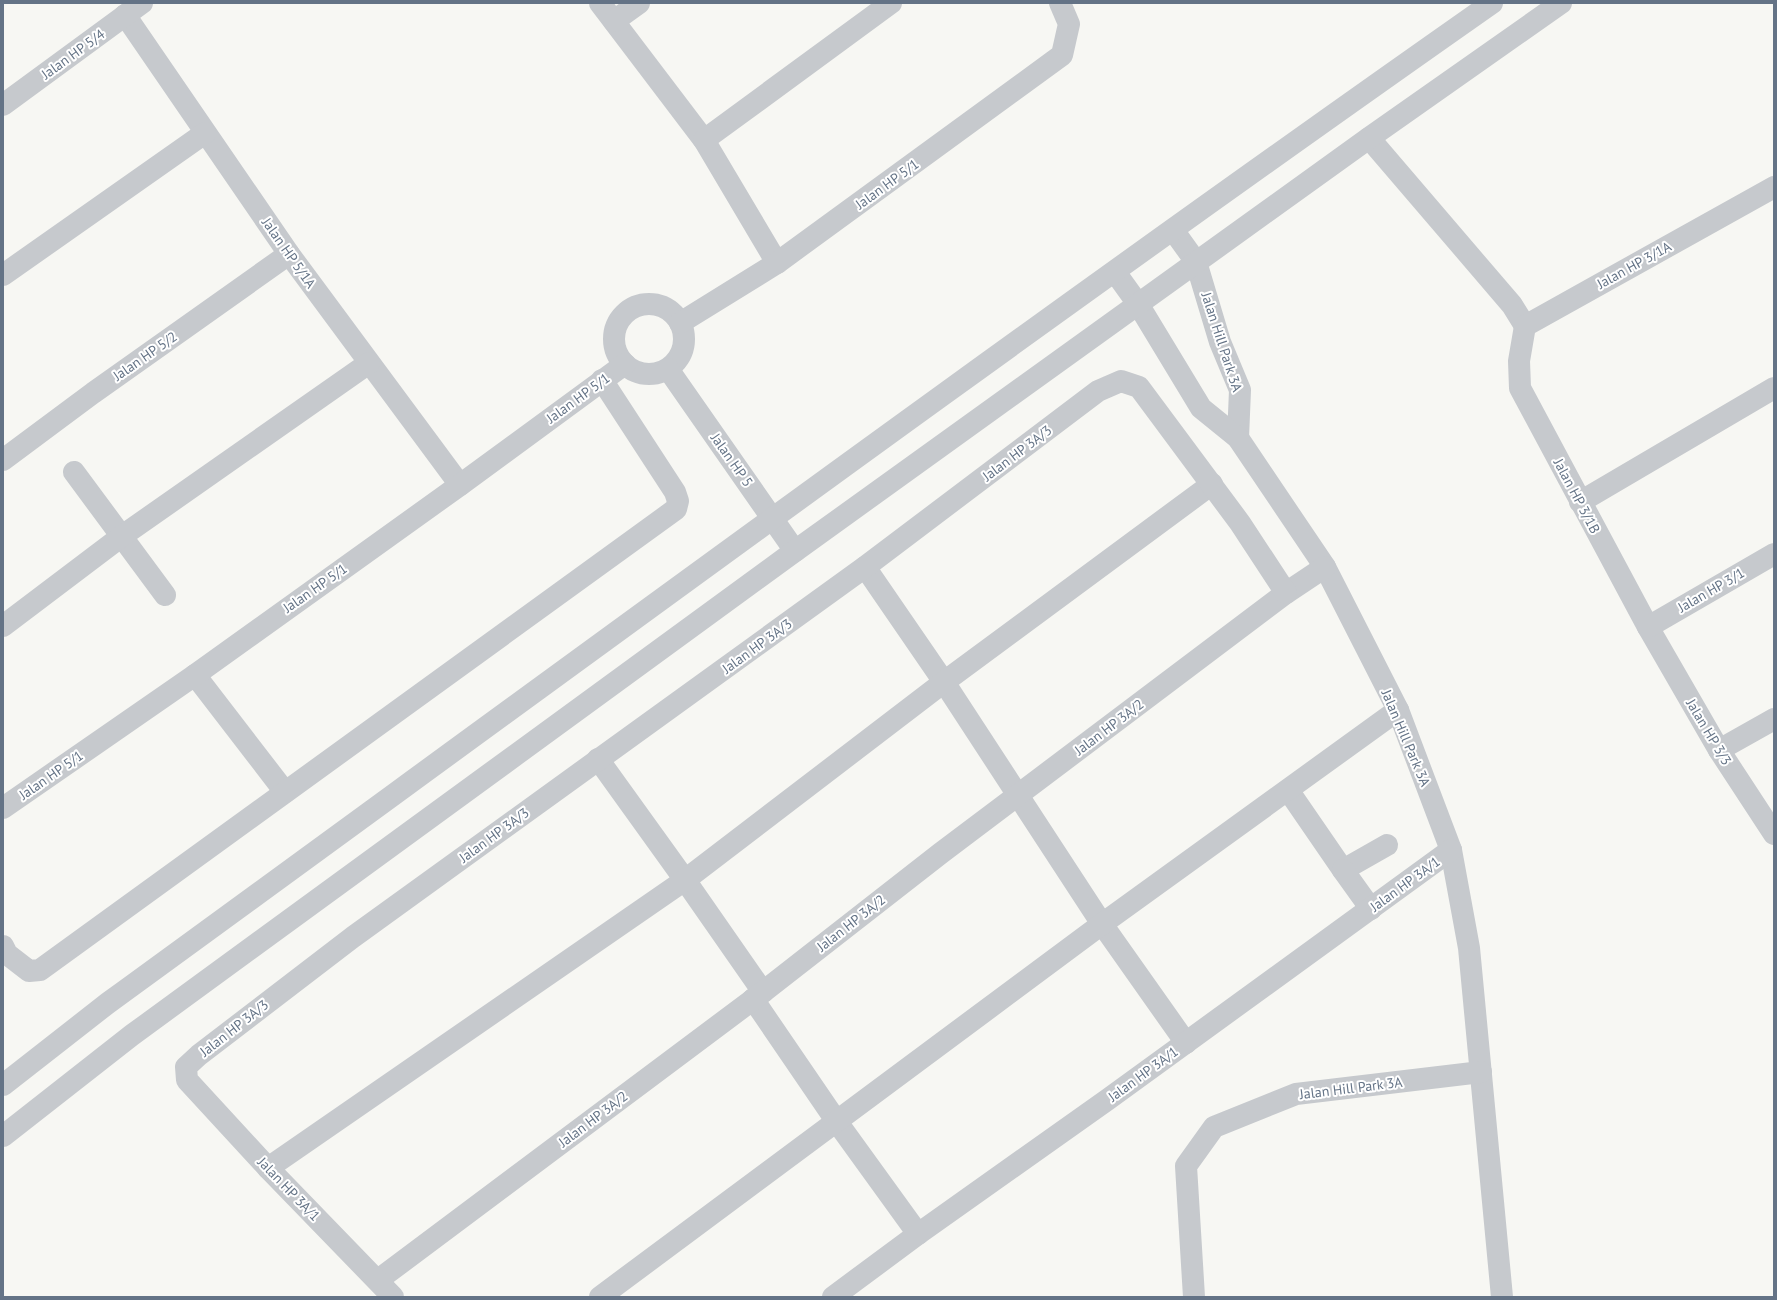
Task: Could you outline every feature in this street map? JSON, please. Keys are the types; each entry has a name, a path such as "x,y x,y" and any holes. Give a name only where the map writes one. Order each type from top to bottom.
{"street":[{"name":"Jalan HP 5/4","path":"3,105 142,3"},
{"path":"600,3 704,140 777,263"},
{"path":"614,21 639,3"},
{"path":"704,140 891,3"},
{"name":"Jalan HP 5/1","path":"680,323 777,263 1062,55 1069,24 1060,3"},
{"path":"3,1085 108,1003 773,519 1173,230 1492,3"},
{"path":"3,1136 132,1035 795,551 1369,138 1561,3"},
{"name":"Jalan HP 5/1A","path":"125,16 289,254 460,485"},
{"path":"3,275 205,133"},
{"path":"1369,138 1512,304 1526,326"},
{"name":"Jalan HP 3/1A","path":"1526,326 1774,187"},
{"name":"Jalan Hill Park 3A","path":"1173,230 1196,262 1220,342 1240,390 1238,438"},
{"name":"Jalan HP 5/2","path":"3,460 93,393 289,254"},
{"name":"Jalan Hill Park 3A","path":"1115,272 1138,304 1201,408 1238,438 1325,567 1398,710 1451,850 1469,948 1502,1297"},
{"path":"646,304 657,305 668,309 676,316 684,336 683,349 680,356 668,369 650,375 633,371 625,364 619,359 613,342 614,331 618,320 626,312 636,306 646,304"},
{"name":"Jalan HP 3/1B","path":"1526,326 1519,361 1520,388 1648,627"},
{"path":"3,626 122,536 369,363"},
{"name":"Jalan HP 5/1","path":"3,808 195,675 460,485 625,364"},
{"name":"Jalan HP 5","path":"668,369 795,551"},
{"path":"5,950 29,971 40,970 676,509 678,501 676,492 602,380"},
{"name":"Jalan HP 3A/3","path":"187,1080 186,1067 199,1055 353,937 865,567 1098,391 1121,381 1139,387 1240,523 1286,593"},
{"path":"1580,502 1774,388"},
{"path":"74,472 165,595"},
{"path":"268,1168 685,880 944,682 1212,484"},
{"name":"Jalan HP 3/1","path":"1648,627 1774,554"},
{"path":"865,567 944,682 1102,924 1186,1043"},
{"name":"Jalan HP 3A/2","path":"378,1280 758,996 941,853 1286,593 1325,567"},
{"name":"Jalan HP 3/3","path":"1648,627 1719,750 1774,834"},
{"path":"195,675 285,792"},
{"path":"600,1297 1102,924 1398,710"},
{"path":"1719,750 1774,719"},
{"path":"598,759 685,880 837,1122 918,1234"},
{"path":"1288,790 1371,910"},
{"path":"1343,870 1387,846"},
{"name":"Jalan HP 3A/1","path":"833,1297 918,1234 1371,910 1451,850"},
{"name":"Jalan Hill Park 3A","path":"1194,1297 1186,1166 1214,1127 1296,1094 1481,1072"},
{"name":"Jalan HP 3A/1","path":"187,1080 268,1168 393,1297"}]}
